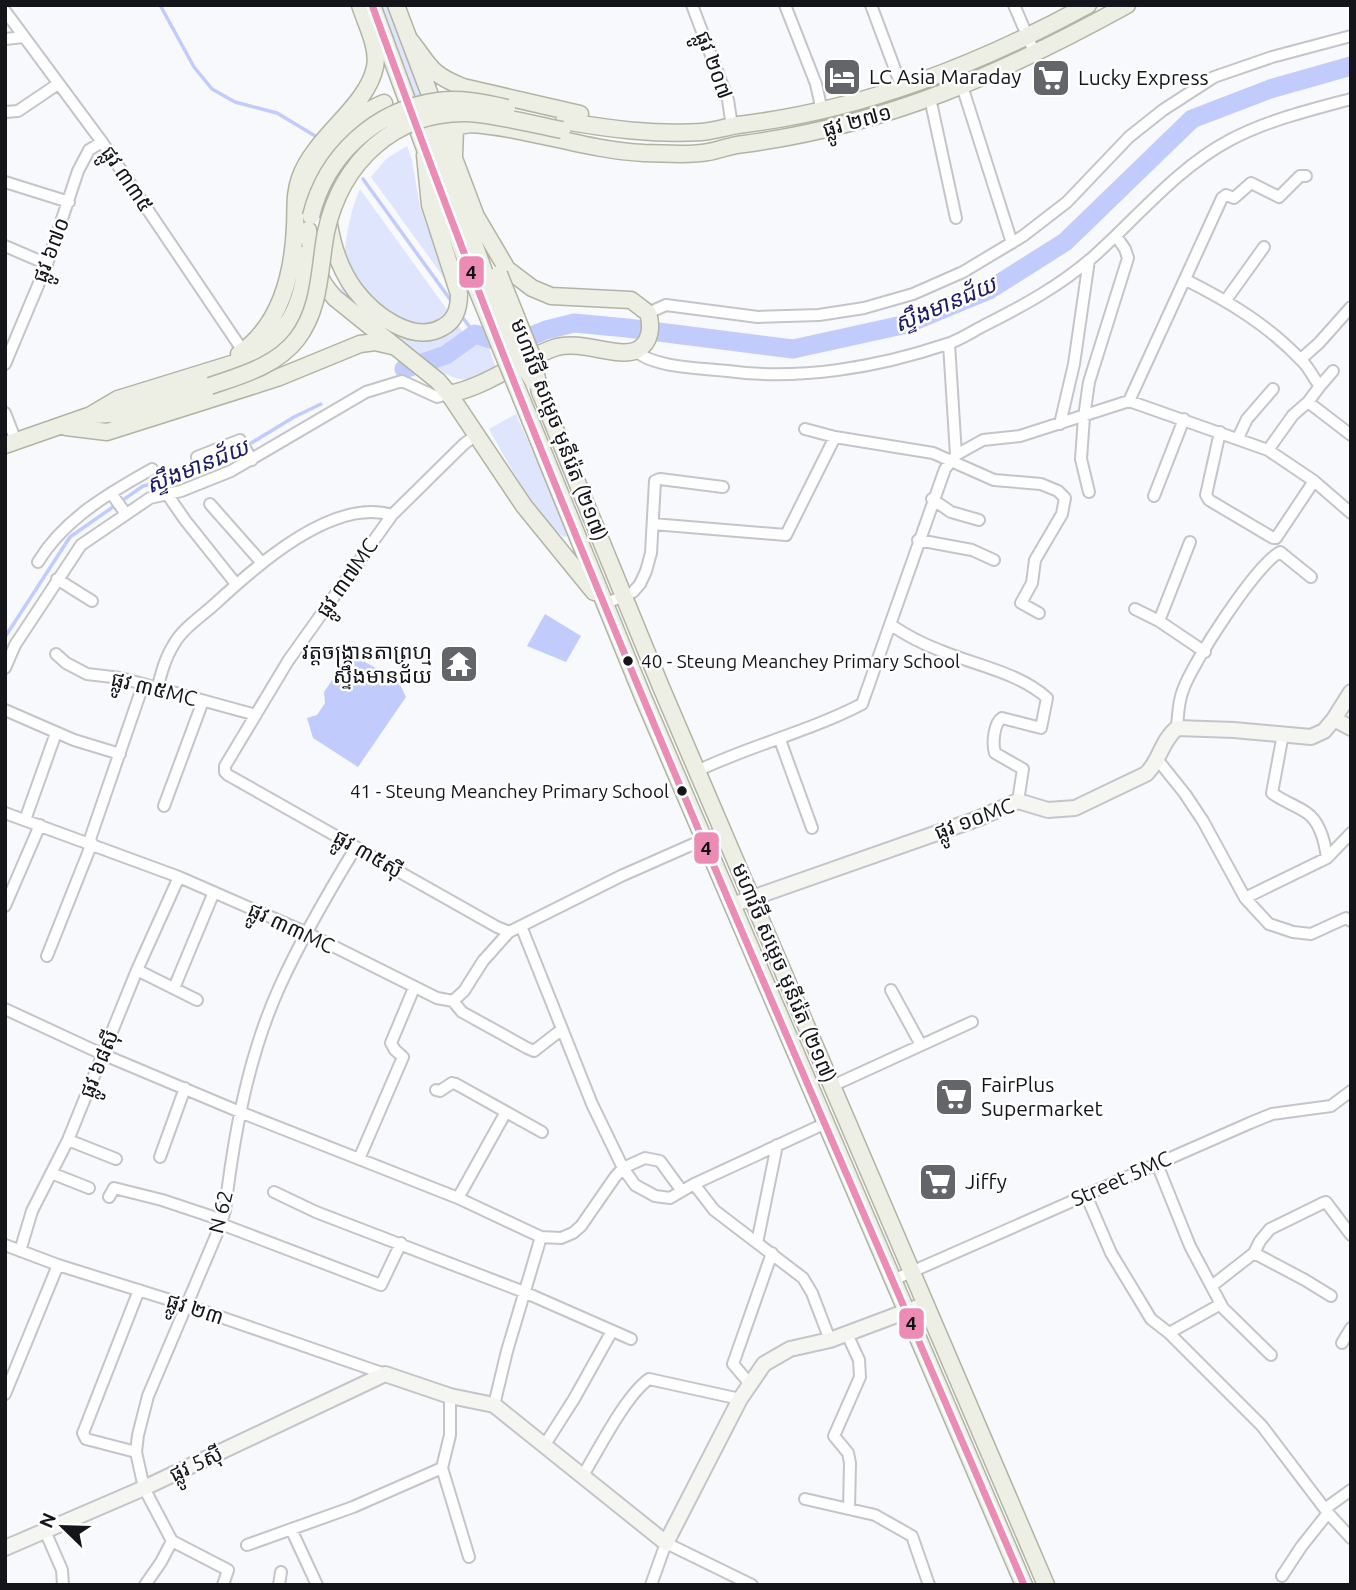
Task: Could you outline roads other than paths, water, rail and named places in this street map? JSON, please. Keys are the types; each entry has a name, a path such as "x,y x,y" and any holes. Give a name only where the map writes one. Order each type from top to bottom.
{"main road":[{"path":"360,5 373,45 376,60 374,70 363,93 323,139 306,165 295,195 305,225 313,264 324,286 335,298 404,352 450,394 524,506 604,604"},
{"name":"មហាវិថី សម្តេច មុនីរ៉េត (២១៧)","path":"372,5 425,155 487,280 521,360 540,392 697,771 1046,1585"},
{"name":"មហាវិថី សម្តេច មុនីរ៉េត (២១៧)","path":"396,5 477,218 487,280 522,400 604,604 1021,1584"},
{"name":"ផ្លូវ ២៧១","path":"732,126 783,120 902,88 956,69 1028,37 1088,5"},
{"name":"ផ្លូវ ២៧១","path":"734,145 827,130 870,119 930,98 1035,54 1126,5"},
{"path":"409,39 434,72 463,87 611,120 732,126"},
{"path":"217,369 243,351 263,332 282,300 305,225 320,188 341,153 374,126 406,109 438,101 465,100 629,141 734,145"},
{"path":"5,457 11,443 91,415 118,399 254,355 272,342 287,326 300,301 306,272 304,196 324,156 358,119 384,103"},
{"path":"91,415 123,414 210,386 263,366 278,357 298,338 311,314 317,296 329,222 341,188 352,169 372,148 409,124 442,115 466,113 563,126 640,132 705,132 732,126"},
{"path":"454,156 456,130 459,126 471,124 596,147 641,152 705,153 734,145"},
{"path":"432,131 487,280"},
{"path":"329,222 336,254 354,289 371,305 403,328 424,334 448,324 459,305 456,283 430,205 425,155"},
{"path":"450,394 481,385 558,347 582,345 625,352 636,351 650,335 648,314 631,300 551,296 531,288 507,269 477,218"},
{"path":"60,426 107,432 277,378 360,344 375,342 404,352"}],"street":[{"name":"ផ្លូវ ២០៧","path":"692,5 728,100 732,126"},
{"path":"785,5 816,85 822,111"},
{"path":"871,5 902,88"},
{"path":"1014,5 1035,54"},
{"name":"ផ្លូវ ៣៣៥","path":"5,11 102,142 243,351"},
{"path":"648,314 666,305 728,315 819,315 864,308 913,294 963,272 1012,243 1067,202 1129,137 1189,92 1214,77 1351,36"},
{"path":"5,39 24,37"},
{"path":"5,112 18,111 58,84"},
{"path":"962,86 1012,243"},
{"path":"930,98 956,218"},
{"path":"636,351 644,359 659,362 750,374 793,374 827,372 880,362 949,344 1042,294 1089,260 1194,163 1230,140 1275,122 1351,99"},
{"name":"ផ្លូវ ៦៧០","path":"5,364 47,264 78,171 89,150 102,142"},
{"path":"1129,401 1224,196 1234,198 1251,183 1279,197 1300,176 1306,176"},
{"path":"5,182 69,202"},
{"path":"1089,492 1081,458 1089,382 1128,258 1116,236"},
{"path":"5,246 47,264"},
{"path":"1226,300 1264,247"},
{"path":"1060,424 1074,364 1089,260"},
{"path":"1186,280 1226,300 1261,324 1301,359 1320,386"},
{"path":"1301,359 1320,343 1351,307"},
{"path":"949,344 953,458"},
{"path":"1268,450 1293,415 1308,402 1333,371"},
{"path":"5,668 15,645 81,545 124,511 150,498 219,476 366,391 395,382 409,382 437,397 450,394"},
{"path":"1238,438 1247,419 1273,389"},
{"path":"697,771 716,761 780,740 837,717 862,704 932,499 945,469 953,458 983,440 1020,436 1129,401 1268,450 1314,481 1351,513"},
{"path":"1308,402 1351,435"},
{"path":"5,413 11,443"},
{"path":"1154,496 1184,419"},
{"path":"806,429 835,437 933,453 953,458 994,480 1041,484 1058,491 1065,498 1062,514 1035,560 1032,583 1021,603 1039,613"},
{"path":"1220,432 1206,495 1209,500 1276,538 1282,545 1280,552 1268,562 1234,604 1181,694 1177,729 1311,737 1324,731 1351,692"},
{"name":"ផ្លូវ ៣៧MC","path":"228,775 225,765 288,661 392,514 476,435"},
{"path":"653,524 786,535 835,437"},
{"path":"197,457 240,440 250,457"},
{"path":"38,562 51,540 65,526 152,469"},
{"path":"604,604 632,592 646,571 653,524 655,481 660,479 723,487"},
{"path":"1276,538 1314,481"},
{"path":"167,494 236,583"},
{"path":"113,496 124,511"},
{"path":"932,499 951,512 979,520"},
{"path":"210,504 262,563"},
{"path":"157,690 174,643 236,583 262,563 313,530 352,514 379,511 392,514"},
{"path":"918,540 972,550 994,560"},
{"path":"1159,621 1190,542"},
{"path":"1280,552 1311,577"},
{"path":"57,579 92,601"},
{"path":"1135,609 1159,621 1205,652"},
{"path":"891,625 939,650 1023,683 1047,698 1041,728 1002,718 997,722 993,746 995,753 1023,769 1018,801"},
{"name":"ផ្លូវ ៣៥MC","path":"56,654 66,663 87,674 121,678 256,715"},
{"path":"47,956 90,842 143,685"},
{"path":"164,806 203,701"},
{"path":"5,710 56,733 120,754"},
{"path":"1334,719 1351,728"},
{"name":"ផ្លូវ ១០MC","path":"732,905 977,819 1018,801 1048,810 1075,808 1146,775 1153,768 1165,740 1177,729"},
{"path":"25,820 56,733"},
{"path":"1283,734 1272,793 1315,820 1325,844 1327,858"},
{"path":"780,740 812,828"},
{"path":"1157,759 1203,821 1245,898 1269,924 1293,932 1311,934 1346,918 1351,921"},
{"name":"ផ្លូវ ៣៥ស៊ី","path":"228,775 497,928 509,932"},
{"name":"ផ្លូវ ៣៣MC","path":"5,813 90,842 179,877 305,932 414,988 437,998 453,1001 462,1012 534,1051 561,1030"},
{"path":"5,906 40,825"},
{"path":"453,1001 464,991 483,961 509,932 621,876 723,831"},
{"path":"1245,898 1327,858 1351,833"},
{"name":"N 62","path":"172,1541 144,1489 136,1452 148,1396 222,1222 240,1112 278,990 305,932 356,847"},
{"name":"ផ្លូវ ៦៨ស៊ី","path":"20,1251 32,1211 68,1140 137,970 179,877"},
{"path":"174,988 214,892"},
{"path":"521,926 592,1104 623,1168 635,1185 655,1196 670,1198 826,1123"},
{"path":"137,970 197,1000"},
{"path":"359,1159 403,1056 394,1050 391,1043 414,988"},
{"path":"891,990 921,1045"},
{"path":"5,1009 102,1054 458,1198 541,1237 561,1238 573,1233 623,1168 645,1158 660,1161 682,1191"},
{"path":"832,1086 972,1022"},
{"path":"436,1090 440,1091 452,1083 456,1084 542,1132"},
{"path":"160,1157 185,1088"},
{"name":"Street 5MC","path":"893,1279 1272,1114 1331,1106 1351,1091"},
{"path":"458,1198 506,1112"},
{"path":"68,1140 116,1159"},
{"path":"757,1243 778,1145"},
{"path":"1157,1164 1190,1246 1221,1304 1233,1320 1271,1354"},
{"path":"51,1173 89,1188"},
{"path":"695,1184 714,1210 803,1278 812,1293 830,1340"},
{"path":"109,1197 114,1188 162,1200 379,1285 384,1283 401,1243"},
{"path":"274,1192 316,1212 524,1292 631,1339"},
{"path":"1086,1195 1111,1254 1151,1319 1169,1333 1262,1426 1351,1538"},
{"path":"1213,1285 1254,1253 1270,1229 1323,1203 1326,1202 1351,1235"},
{"path":"494,1405 541,1237"},
{"name":"ផ្លូវ ២៣","path":"5,1245 385,1374"},
{"path":"750,1384 733,1364 772,1253"},
{"path":"1254,1253 1331,1296"},
{"path":"5,1394 58,1265"},
{"path":"136,1452 86,1439 83,1433 139,1290"},
{"path":"651,1585 666,1543 740,1399 764,1364 790,1349 830,1340 926,1304"},
{"path":"1169,1333 1221,1304"},
{"path":"1342,1343 1351,1328"},
{"path":"544,1446 612,1331"},
{"path":"847,1334 859,1360 860,1377 834,1436 836,1442 843,1445 848,1453 849,1509"},
{"path":"385,1374 450,1396 494,1405 666,1543 752,1585"},
{"name":"ផ្លូវ 5ស៊ី","path":"5,1549 144,1489 385,1374"},
{"path":"582,1477 639,1388 649,1379 740,1399"},
{"path":"450,1396 450,1435 442,1468 469,1557"},
{"path":"247,1545 353,1507 442,1468"},
{"path":"1282,1576 1327,1510 1351,1490"},
{"path":"804,1499 875,1515 912,1536 929,1585"},
{"path":"291,1529 317,1585"},
{"path":"45,1531 62,1570 63,1585"},
{"path":"145,1585 172,1541 228,1570 223,1585"},
{"path":"278,1585 281,1572"}],"water":[{"path":"545,614 581,636 566,662 527,646"},
{"path":"350,654 398,680 406,697 358,767 313,738 307,718 317,715 325,703 324,692"}],"waterway":[{"path":"160,5 194,67 212,89 235,102 277,113 317,137"},
{"name":"ស្ទឹងមានជ័យ","path":"404,369 446,355 475,334 509,345 546,330 574,323 793,349 907,324 989,290 1065,242 1192,119 1270,89 1351,66"},
{"path":"363,179 452,302"},
{"path":"460,314 475,334"},
{"name":"ស្ទឹងមានជ័យ","path":"5,637 70,537 143,486 179,477 225,459 294,417 321,404"}],"place":[{"name":"LC Asia Maraday","path":"842,77"},
{"name":"Lucky Express","path":"1051,78"},
{"name":"40 - Steung Meanchey Primary School","path":"628,661"},
{"name":"វត្តចង្ក្រានតាព្រហ្ម ស្ទឹងមានជ័យ","path":"459,664"},
{"name":"41 - Steung Meanchey Primary School","path":"682,791"},
{"name":"FairPlus Supermarket","path":"954,1097"},
{"name":"Jiffy","path":"938,1182"}]}
